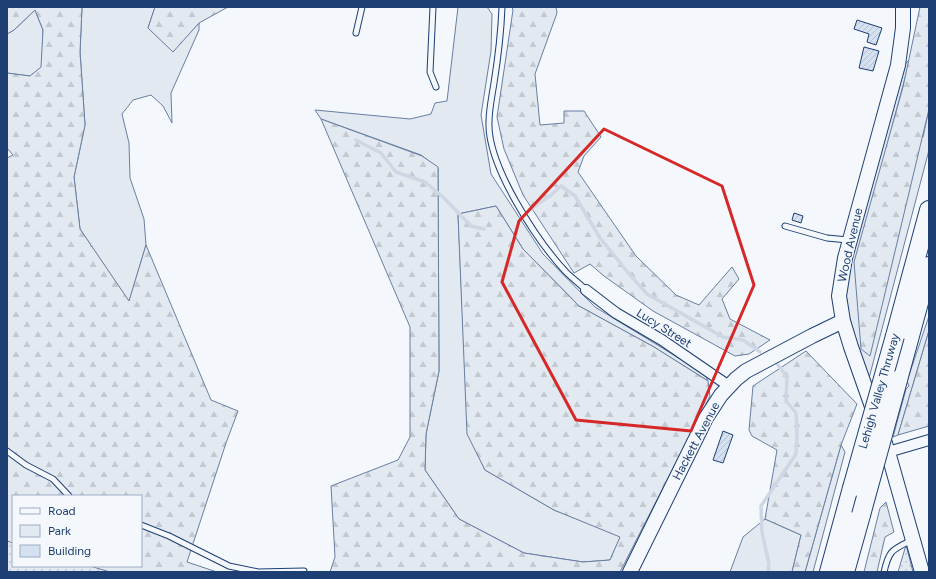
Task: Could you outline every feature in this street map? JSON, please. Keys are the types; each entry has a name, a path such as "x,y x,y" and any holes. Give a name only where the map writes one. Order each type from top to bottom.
{"highway":[{"name":"Lehigh Valley Thruway","path":"829,572 929,210"},
{"name":"Lehigh Valley Thruway","path":"845,572 929,266"}],"main road":[{"name":"Wood Avenue","path":"903,7 902,34 898,65 850,240 839,296 843,321 888,452 922,572"},
{"name":"Hackett Avenue","path":"630,572 706,418 721,395 746,371 843,321"}],"street":[{"name":"Lucy Street","path":"586,290 616,313 662,340 729,386"},
{"path":"888,452 929,440"}],"lane":[{"path":"356,34 362,7"},
{"path":"433,7 430,72 436,87"},
{"path":"502,7 501,37 488,123 492,150 502,174 520,208 544,245 566,272 586,290"},
{"path":"785,226 827,238 850,240"},
{"path":"7,451 26,465 53,479 68,495"},
{"path":"142,525 169,536 229,566 258,572 304,571"},
{"path":"884,572 887,558 893,549 912,539"}],"highlighted area":[{"path":"604,129 722,186 754,285 691,431 576,420 502,282 519,221"}],"green space":[{"path":"7,7 82,7 80,52 85,125 74,177 80,229 129,301 146,245 211,400 238,411 187,562 217,572 7,572 7,158 13,155 7,148 7,73 30,76 41,67 43,30 35,10 14,30 7,34"},
{"path":"82,7 155,7 148,28 173,51 199,23 199,30 171,93 172,123 163,106 151,95 133,100 122,114 129,143 130,178 144,219 146,245 129,302 80,229 74,177 85,125 80,52"},
{"path":"155,7 228,7 199,23 173,52 148,28"},
{"path":"458,7 487,7 492,14 491,51 481,115 491,174 543,254 595,307 705,374 708,381 654,347 579,306 523,249 496,206 458,214 468,434 485,470 554,510 621,536 610,560 583,562 524,553 459,519 425,470 426,434 439,371 438,168 421,155 321,119 315,110 410,119 431,114 435,103 447,101"},
{"path":"512,7 556,7 557,13 535,74 540,125 564,123 564,111 584,111 601,137 584,156 578,172 636,256 676,295 699,305 732,267 739,279 722,299 730,319 770,340 749,354 735,356 653,311 604,276 590,264 574,273 523,195 504,149 497,117 513,10"},
{"path":"920,7 929,7 929,109 870,356 861,349 854,262 903,87"},
{"path":"35,10 43,30 42,67 30,76 7,73 7,34 14,30"},
{"path":"910,59 886,149 923,137 929,109 929,150 868,382 849,315 846,294 854,245 906,63"},
{"path":"321,119 422,156 438,167 439,371 426,434 425,470 459,519 524,553 583,562 610,560 620,537 554,510 485,470 467,434 458,214 496,206 523,249 579,306 654,347 708,381 710,396 620,572 330,572 335,557 331,486 398,460 410,437 410,327"},
{"path":"929,316 928,334 898,435 893,437 906,389 909,386 907,381"},
{"path":"929,330 929,426 898,435 928,334"},
{"path":"806,351 857,404 841,445 805,572 792,572 801,535 765,519 777,450 752,436 749,430 753,386"},
{"path":"841,445 845,452 813,572 805,572"},
{"path":"886,502 894,532 885,537 877,572 864,572 880,508"},
{"path":"765,519 801,535 792,572 730,572 743,537"},
{"path":"7,541 12,543 12,567 93,567 110,572 7,572"},
{"path":"906,545 913,572 898,572"}],"building":[{"path":"857,20 882,28 876,45 867,42 869,34 854,29"},
{"path":"864,47 879,51 873,71 859,68"},
{"path":"794,213 803,216 801,223 792,220"},
{"path":"723,431 733,435 723,463 713,460"}],"waterway":[{"path":"356,140 381,153 396,172 425,182 443,197 471,226 484,229"},
{"path":"529,210 561,186 575,196 600,238 647,294 723,337 743,340 760,352"},
{"path":"768,572 769,564 762,532 761,506 796,454 796,413 786,401 787,377 778,365"}]}
